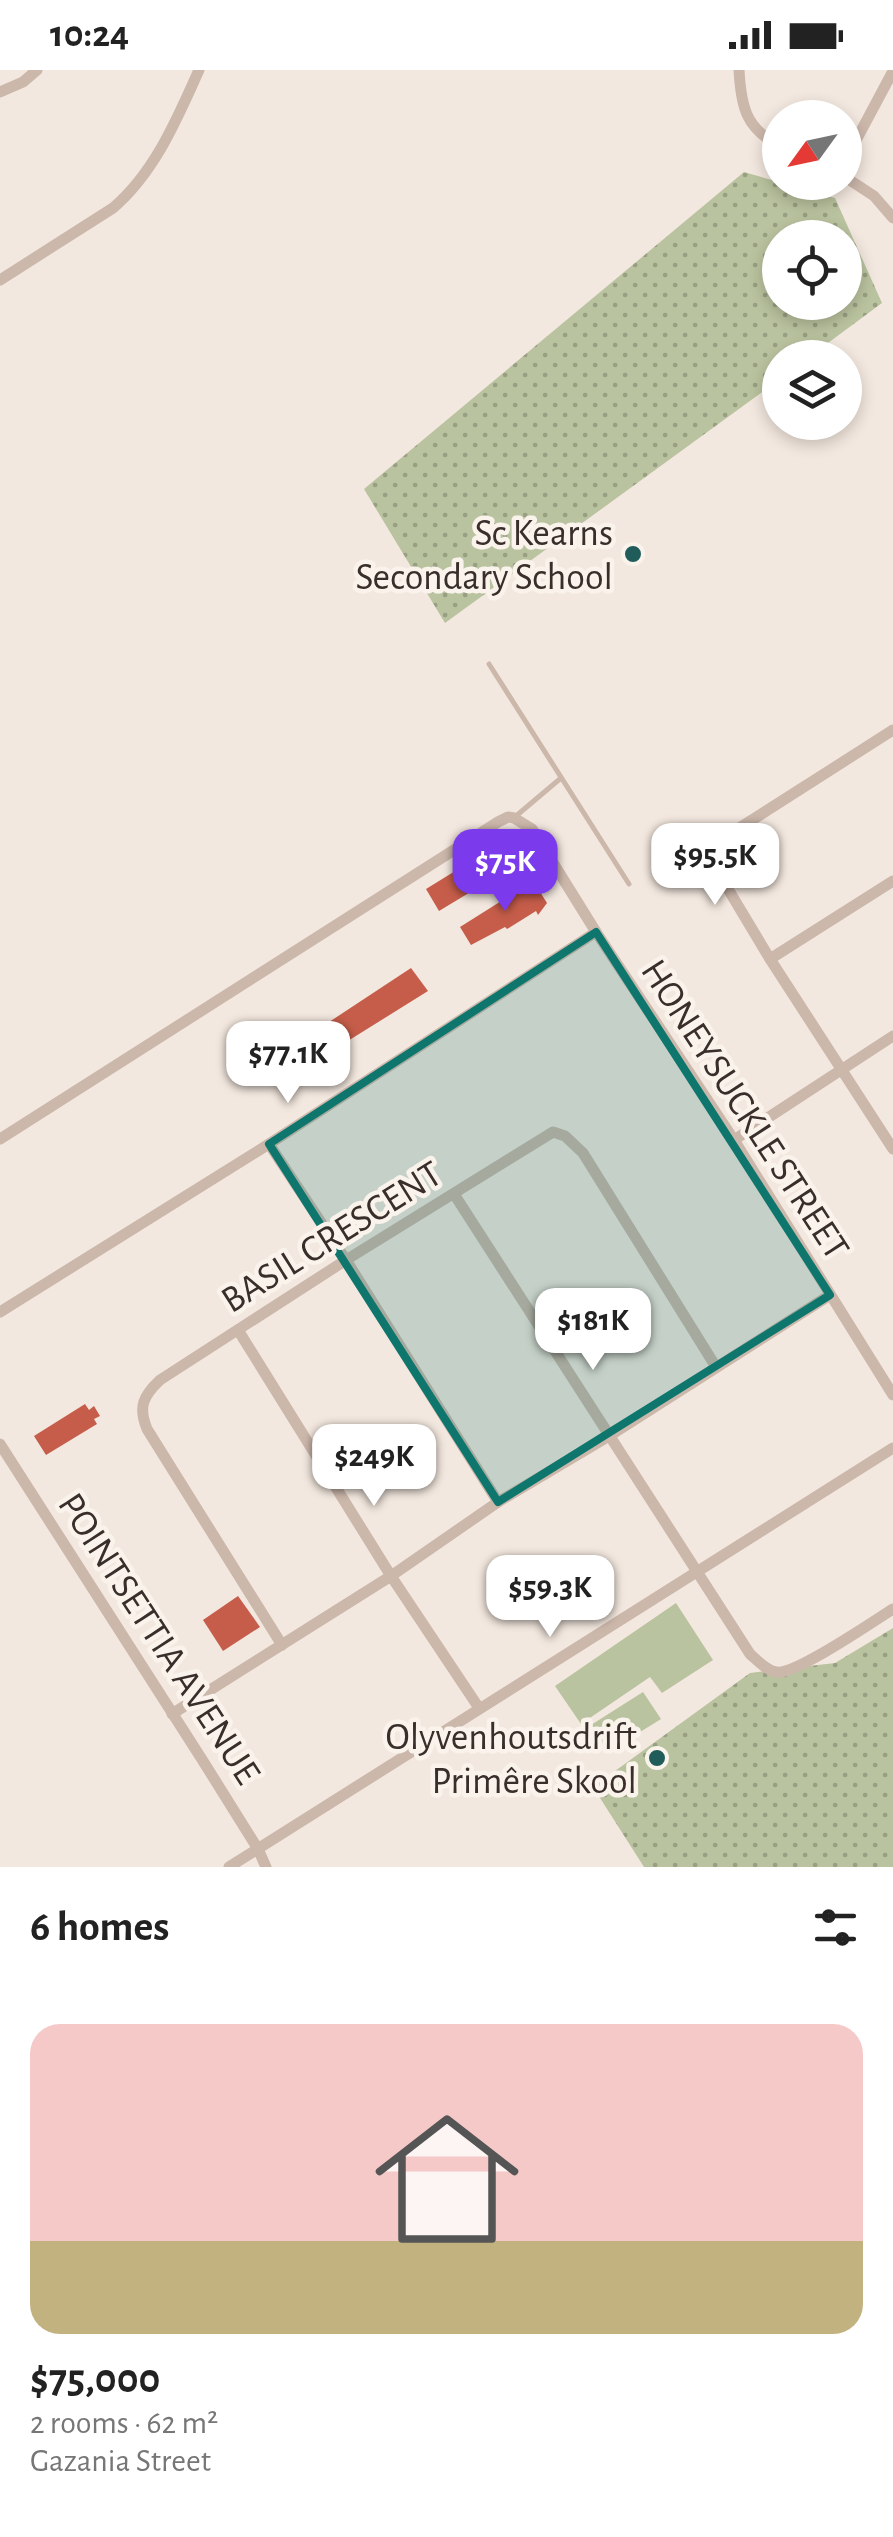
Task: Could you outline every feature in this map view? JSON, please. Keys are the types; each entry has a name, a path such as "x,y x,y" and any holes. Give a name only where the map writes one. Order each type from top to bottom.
{"street":[{"path":"0,92 23,82 37,70"},
{"path":"0,280 125,198 156,156 199,70"},
{"path":"740,70 745,112 762,137"},
{"path":"862,129 893,71"},
{"path":"862,188 893,218"},
{"path":"893,730 726,836 714,857 716,868 770,959 893,1149"},
{"path":"0,1139 498,822 514,818"},
{"name":"HONEYSUCKLE STREET","path":"514,818 532,830 734,1140 893,1395"},
{"path":"770,959 893,881"},
{"path":"0,1312 596,932"},
{"path":"734,1140 893,1036"},
{"name":"BASIL CRESCENT","path":"282,1644 147,1429 142,1402 160,1380 346,1260 553,1132 565,1136 583,1153 716,1367"},
{"path":"269,1144 498,1502"},
{"path":"454,1194 750,1654 762,1665 779,1672 811,1660 893,1609"},
{"path":"172,1714 392,1576 498,1502 830,1295"},
{"path":"238,1330 479,1708"},
{"name":"POINTSETTIA AVENUE","path":"0,1444 266,1867"},
{"path":"229,1867 893,1448"}],"lane":[{"path":"488,664 629,884"},
{"path":"514,818 562,778"}],"highlighted area":[{"path":"596,932 830,1295 498,1502 269,1144"}],"green space":[{"path":"744,172 762,177 762,200 836,200 845,220 762,220 762,320 859,320 832,340 762,340 762,392 445,623 364,489"},
{"path":"862,258 882,303 862,318"},
{"path":"676,1603 713,1660 662,1693 650,1677 581,1724 555,1686"},
{"path":"893,1628 893,1867 644,1867 593,1787 750,1673 835,1663"},
{"path":"643,1692 661,1719 608,1752 591,1725"}],"building":[{"path":"473,860 491,876 487,882 439,911 426,889"},
{"path":"533,881 547,903 538,915 536,911 471,945 460,927"},
{"path":"411,968 428,991 335,1049 320,1028"},
{"path":"85,1404 89,1410 94,1406 100,1416 94,1419 97,1424 46,1455 34,1436"},
{"path":"238,1596 260,1627 223,1651 203,1620"}],"place":[{"name":"Sc Kearns Secondary School","path":"633,554"},
{"name":"Olyvenhoutsdrift Primêre Skool","path":"657,1758"}]}
